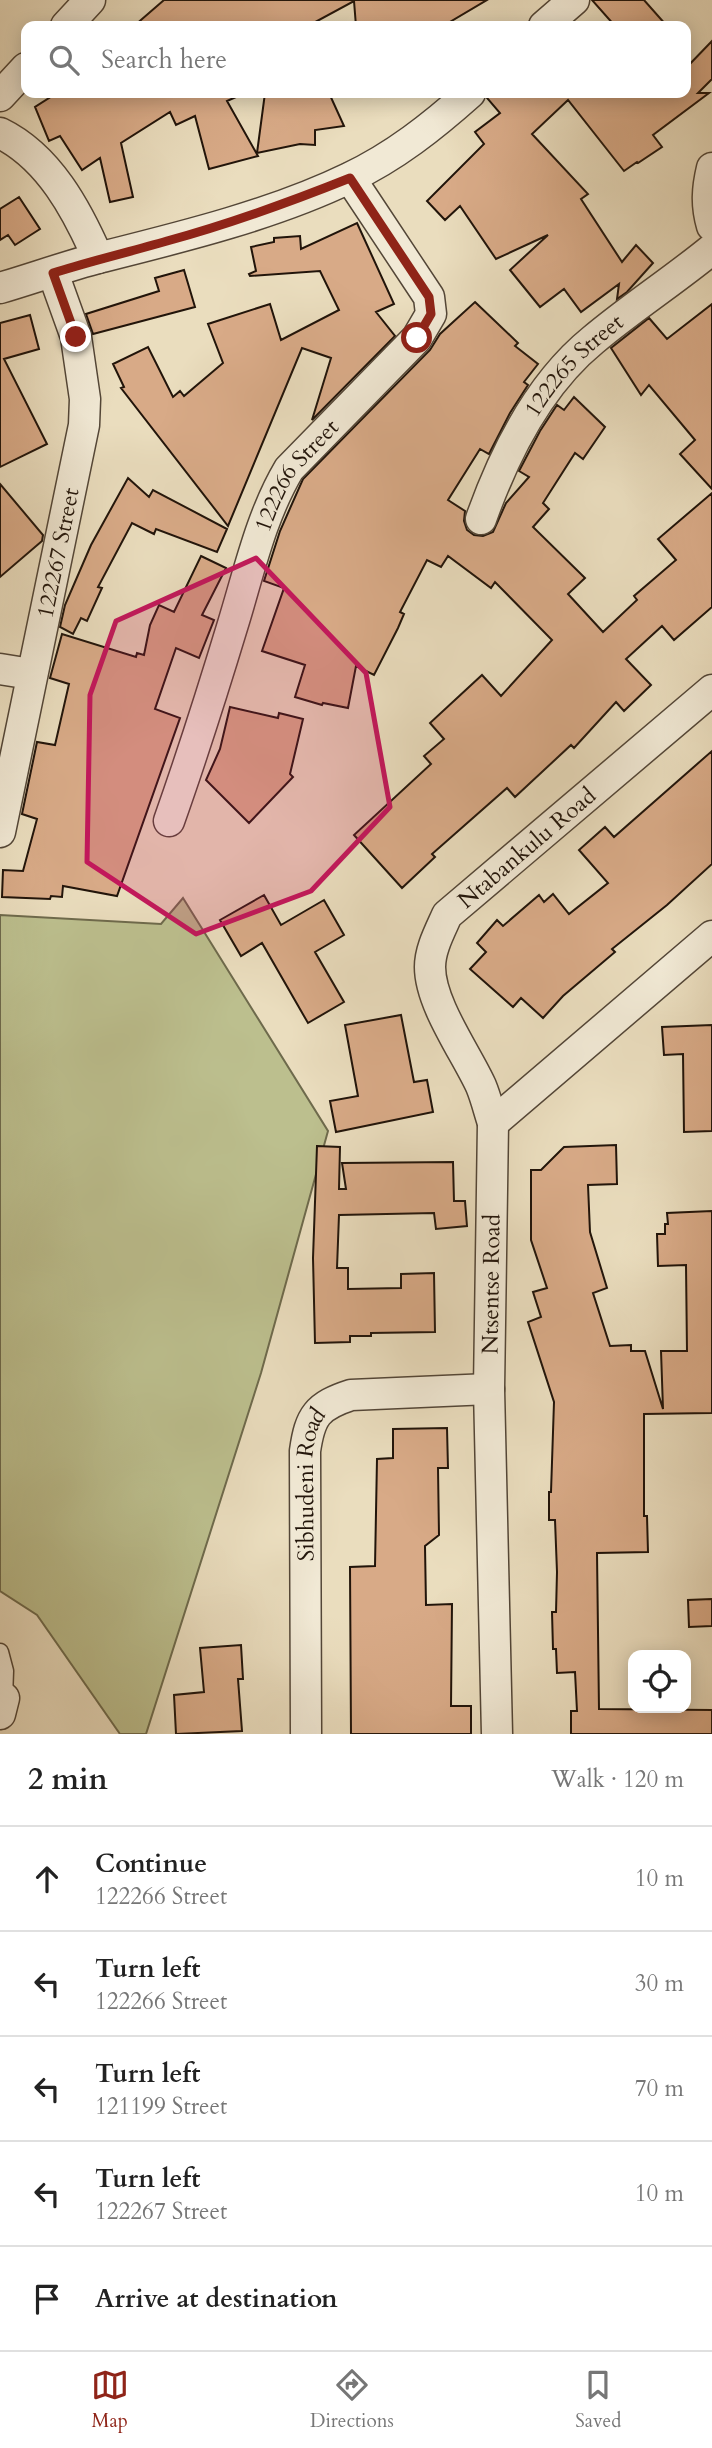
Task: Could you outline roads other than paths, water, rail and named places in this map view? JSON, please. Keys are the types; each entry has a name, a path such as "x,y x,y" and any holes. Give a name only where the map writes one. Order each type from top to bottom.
{"street":[{"path":"71,21 90,0"},
{"path":"550,21 574,0"},
{"path":"0,96 21,73"},
{"path":"0,288 98,258 166,242 290,202 350,178 425,132 464,98"},
{"path":"0,133 35,157 56,181 98,258"},
{"path":"712,168 706,193 712,226"},
{"name":"122266 Street","path":"169,821 202,727 259,538 277,489 289,469 417,338 431,314 432,306 425,290 350,178"},
{"name":"122265 Street","path":"481,519 492,488 519,434 554,379 593,340 712,249"},
{"name":"122267 Street","path":"0,832 5,781 71,497 84,425 85,399 76,337 53,273"},
{"path":"0,669 31,674"},
{"name":"Ntabankulu Road","path":"493,1123 482,1088 443,1013 434,987 430,967 435,941 447,915 712,690"},
{"path":"493,1123 712,936"},
{"name":"Ntsentse Road","path":"493,1123 489,1389 497,1734"},
{"name":"Sibhudeni Road","path":"306,1734 305,1451 308,1429 313,1418 333,1401 351,1395 489,1389"}],"lane":[{"path":"0,1652 5,1671 2,1706"}]}
